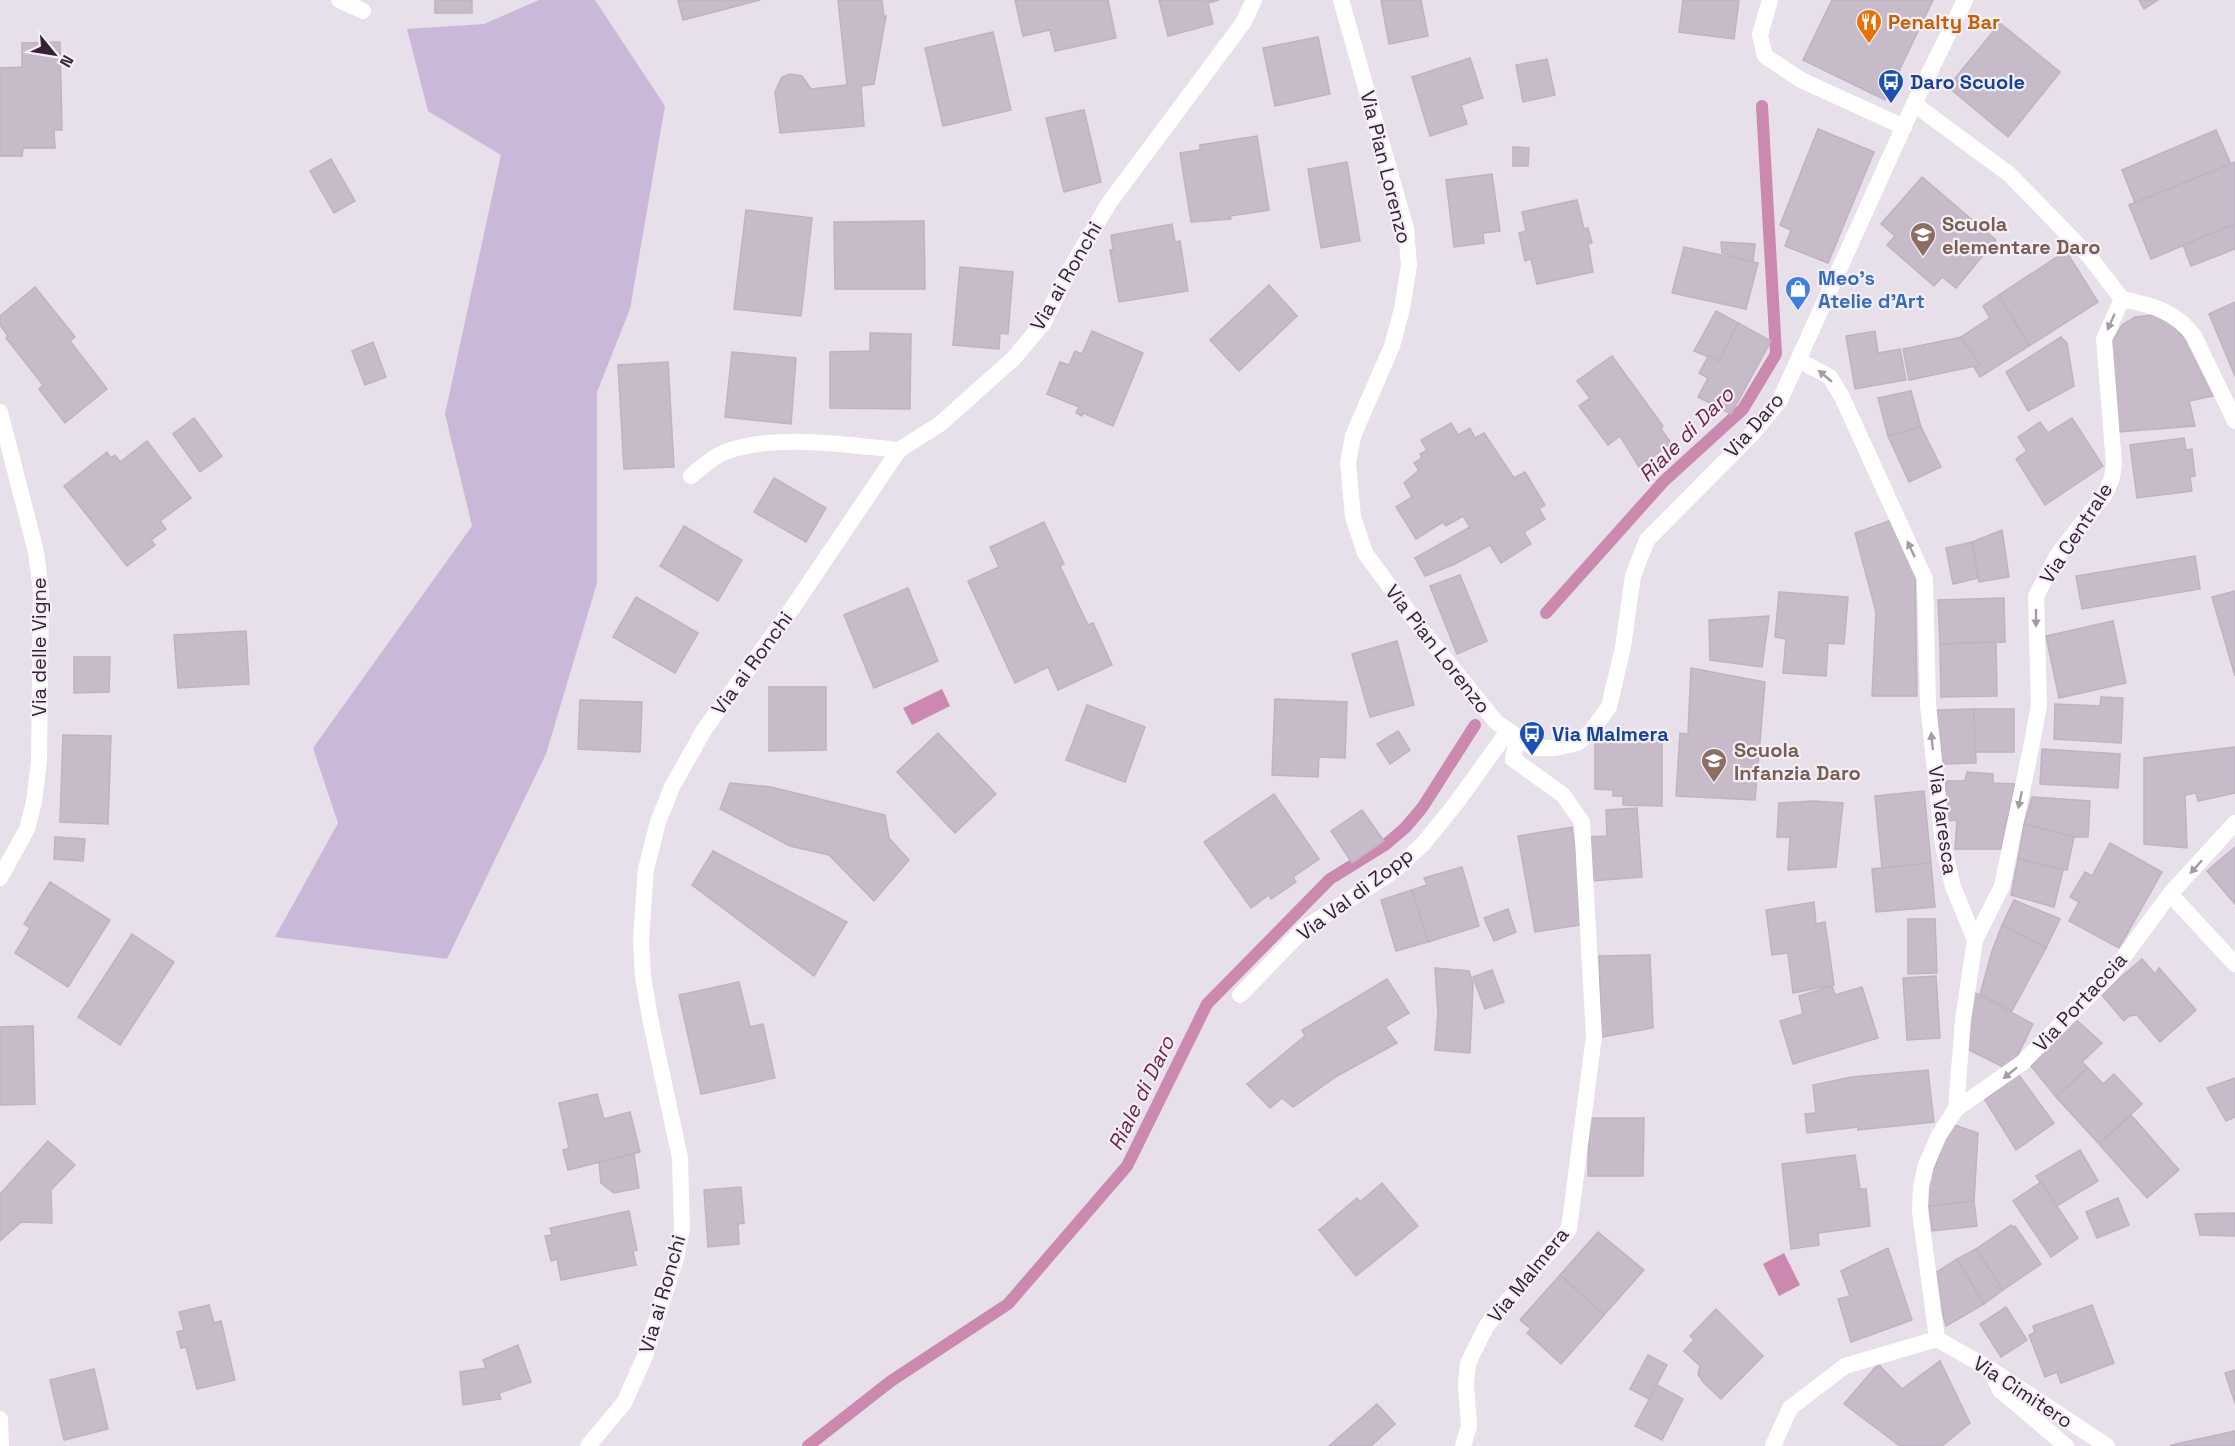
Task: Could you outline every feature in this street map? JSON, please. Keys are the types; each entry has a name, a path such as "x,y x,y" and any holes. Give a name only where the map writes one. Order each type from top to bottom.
{"street":[{"path":"339,0 361,5"},
{"name":"Via ai Ronchi","path":"588,1446 624,1403 645,1356 676,1258 681,1229 680,1158 651,1018 642,964 641,941 646,869 658,822 687,755 793,607 899,450 940,424 1012,359 1044,322 1069,271 1109,203 1243,23 1254,0"},
{"name":"Via Pian Lorenzo","path":"1341,0 1406,230 1409,265 1392,346 1353,436 1348,463 1353,517 1365,553 1475,696 1507,730"},
{"path":"1770,0 1760,35 1765,56 1801,80 1904,127"},
{"name":"Via Daro","path":"1507,730 1534,748 1555,748 1578,743 1592,730 1609,707 1623,647 1633,576 1647,540 1753,433 1780,400 1800,361 1914,104 1965,0"},
{"path":"1914,104 2009,174 2089,256 2122,299 2157,307 2186,326 2194,336 2235,421"},
{"name":"Via Centrale","path":"1975,940 2002,886 2039,705 2036,596 2058,554 2105,494 2112,478 2114,464 2104,339 2122,299"},
{"name":"Via Varesca","path":"1800,361 1830,377 1842,397 1925,579 1928,704 1943,845 1953,887 1975,940"},
{"name":"Via delle Vigne","path":"0,412 34,542 41,591 39,761 34,802 27,829 0,878"},
{"path":"692,476 723,453 774,443 828,443 899,450"},
{"name":"Via Val di Zopp","path":"1240,995 1305,928 1395,870 1457,802 1507,730"},
{"name":"Via Malmera","path":"1463,1446 1468,1426 1468,1363 1487,1325 1569,1229 1594,1036 1582,822 1563,795 1513,759 1507,730"},
{"name":"Via Portaccia","path":"1956,1109 2022,1063 2111,974 2170,894 2235,824"},
{"path":"2170,894 2235,964"},
{"path":"1773,1446 1790,1408 1845,1366 1938,1340 1920,1211 1921,1187 1926,1166 1939,1135 1956,1109 1963,1020 1975,940"},
{"name":"Via Cimitero","path":"1938,1340 1990,1369 2107,1446"},
{"path":"1990,1369 2000,1390 2066,1446"},
{"path":"0,1419 1,1446"}],"shaded area":[{"path":"539,0 595,0 665,106 630,309 597,392 597,583 546,754 447,959 275,937 338,823 313,748 472,526 445,414 501,155 428,111 407,29 484,24"},
{"path":"942,689 950,706 912,725 903,708"},
{"path":"1784,1253 1800,1285 1779,1296 1763,1264"}],"building":[{"path":"435,0 472,0 472,13 435,13"},
{"path":"678,0 760,0 683,20"},
{"path":"838,0 882,0 884,17 886,16 874,84 861,86 864,126 780,133 775,92 782,77 790,74 802,76 811,89 847,85"},
{"path":"1015,0 1108,0 1116,38 1055,51 1050,30 1023,36"},
{"path":"1159,0 1219,0 1208,3 1213,24 1168,36"},
{"path":"1381,0 1421,0 1428,36 1389,44"},
{"path":"1683,0 1739,0 1734,39 1679,32"},
{"path":"1832,0 1933,0 1885,100 1803,60"},
{"path":"2139,0 2158,0 2144,9"},
{"path":"2000,23 2060,72 2008,137 1948,87"},
{"path":"993,32 1011,110 943,126 925,48"},
{"path":"1318,37 1330,94 1275,106 1263,48"},
{"path":"60,42 62,130 54,130 55,148 23,148 22,156 0,156 0,68 22,67 22,43"},
{"path":"1470,58 1483,98 1461,105 1467,124 1430,136 1412,77"},
{"path":"1547,59 1555,95 1523,102 1516,65"},
{"path":"1084,110 1101,182 1064,192 1046,118"},
{"path":"1818,129 1874,152 1828,263 1785,246 1791,230 1780,225"},
{"path":"2216,130 2231,164 2135,203 2122,170"},
{"path":"1257,136 1269,210 1230,216 1231,219 1191,222 1180,153 1200,150 1200,145"},
{"path":"1513,147 1529,148 1528,166 1513,166"},
{"path":"331,159 355,201 334,213 310,171"},
{"path":"1347,162 1360,241 1321,248 1308,169"},
{"path":"2235,162 2235,224 2151,259 2129,205"},
{"path":"1492,174 1500,231 1483,233 1484,243 1454,247 1446,180"},
{"path":"1922,177 1996,240 1956,288 1942,277 1934,286 1887,245 1895,236 1881,224"},
{"path":"1577,200 1584,229 1588,228 1592,243 1588,244 1593,272 1537,284 1531,259 1525,261 1519,233 1526,231 1522,212"},
{"path":"746,210 812,218 801,316 734,309"},
{"path":"924,221 925,289 835,289 834,222"},
{"path":"1172,224 1175,242 1180,241 1188,291 1119,302 1110,250 1113,250 1111,235"},
{"path":"2235,224 2235,249 2191,266 2183,245"},
{"path":"1721,242 1755,244 1753,262 1722,253"},
{"path":"1684,247 1758,263 1746,309 1672,293"},
{"path":"2066,251 2098,302 2029,346 1999,295"},
{"path":"960,267 1013,272 1008,334 1000,333 999,349 953,345"},
{"path":"1269,285 1297,316 1239,371 1210,340"},
{"path":"35,287 75,337 70,341 107,389 65,423 39,389 43,385 6,338 8,336 0,325 0,316"},
{"path":"1999,295 2029,346 1980,377 1974,367 1980,365 1961,337 1990,318 1983,306"},
{"path":"2235,302 2235,376 2209,314"},
{"path":"1716,311 1738,323 1719,361 1694,351"},
{"path":"2153,315 2169,321 2182,335 2213,396 2189,401 2195,426 2119,432 2110,358 2113,341 2122,325 2135,317"},
{"path":"1738,323 1771,341 1731,414 1698,397 1708,378 1699,373 1709,355 1719,361"},
{"path":"1092,331 1143,353 1113,426 1083,413 1082,416 1076,413 1079,407 1047,394 1060,362 1069,365 1075,351 1082,354"},
{"path":"1875,331 1878,353 1900,349 1906,380 1855,389 1846,336"},
{"path":"870,333 911,334 910,409 830,408 830,352 870,351"},
{"path":"1961,337 1980,365 1909,380 1903,349"},
{"path":"2061,337 2067,343 2074,386 2028,411 2006,372"},
{"path":"373,342 386,377 365,385 352,351"},
{"path":"732,352 796,358 791,424 725,417"},
{"path":"1612,356 1663,426 1661,429 1671,443 1639,467 1620,436 1608,445 1579,406 1590,398 1577,381"},
{"path":"668,362 674,467 624,469 618,365"},
{"path":"1911,391 1921,427 1888,436 1878,398"},
{"path":"194,418 222,456 200,472 173,434"},
{"path":"2072,418 2103,466 2045,505 2016,459 2027,451 2018,437 2040,422 2048,433"},
{"path":"1451,423 1458,435 1470,428 1475,438 1484,433 1514,478 1525,472 1545,505 1539,509 1545,519 1524,532 1531,544 1501,563 1490,545 1455,564 1425,576 1415,558 1470,527 1463,516 1446,526 1443,522 1416,539 1396,507 1412,497 1404,483 1419,470 1414,463 1422,458 1420,454 1427,450 1421,440"},
{"path":"1921,427 1941,467 1909,482 1888,436"},
{"path":"2184,438 2186,450 2192,449 2195,476 2190,477 2192,491 2137,498 2130,445"},
{"path":"147,441 191,498 160,521 166,529 151,540 155,545 127,566 64,486 107,452 111,458 115,455 120,462"},
{"path":"774,478 826,508 806,542 754,512"},
{"path":"1895,519 1915,567 1917,696 1872,696 1876,612 1855,533"},
{"path":"1044,522 1064,564 1060,566 1088,625 1093,623 1112,665 1058,690 1048,667 1015,683 968,581 999,567 990,547"},
{"path":"684,526 742,560 718,601 660,566"},
{"path":"2002,530 2009,577 1979,582 1972,542"},
{"path":"1972,542 1978,578 1953,584 1946,548"},
{"path":"2195,556 2200,589 2082,609 2076,576"},
{"path":"1460,575 1487,641 1457,654 1430,586"},
{"path":"908,588 938,661 874,688 844,615"},
{"path":"2235,591 2235,676 2212,597"},
{"path":"1779,592 1848,597 1844,644 1828,643 1826,676 1783,673 1786,639 1775,637"},
{"path":"636,597 698,633 675,673 613,637"},
{"path":"2004,598 2005,642 1940,644 1938,600"},
{"path":"1769,616 1762,667 1710,660 1709,620"},
{"path":"2113,621 2126,683 2059,698 2046,636"},
{"path":"246,631 249,684 178,688 174,635"},
{"path":"1397,641 1414,705 1370,717 1352,654"},
{"path":"1996,642 1997,696 1941,697 1940,644"},
{"path":"74,657 110,657 109,692 74,693"},
{"path":"1691,668 1765,682 1755,800 1676,796 1680,733 1688,734"},
{"path":"769,687 826,687 826,750 769,751"},
{"path":"2101,697 2123,698 2121,743 2054,739 2055,704 2100,706"},
{"path":"1275,699 1347,702 1345,758 1319,757 1318,777 1272,775"},
{"path":"580,700 642,702 640,752 578,749"},
{"path":"1087,705 1145,727 1125,782 1066,760"},
{"path":"1974,709 1976,763 1942,764 1941,750 1938,751 1937,710"},
{"path":"1974,709 2014,709 2014,752 1975,752"},
{"path":"1398,731 1410,750 1390,764 1377,744"},
{"path":"1595,732 1662,732 1662,806 1623,805 1623,796 1613,796 1613,790 1595,789"},
{"path":"938,733 996,794 955,833 897,772"},
{"path":"63,735 111,736 108,824 60,822"},
{"path":"2235,747 2235,793 2198,801 2196,793 2185,795 2187,848 2144,844 2144,758"},
{"path":"2042,749 2120,754 2118,788 2040,784"},
{"path":"1967,772 1993,774 1993,783 2015,784 2001,849 1955,849 1957,820 1944,821 1946,781 1965,781"},
{"path":"730,783 771,787 885,815 889,838 909,860 874,901 829,855 790,846 720,809"},
{"path":"1924,791 1931,863 1882,868 1875,796"},
{"path":"1274,794 1319,859 1293,877 1296,882 1271,899 1269,895 1251,908 1204,842"},
{"path":"2032,797 2090,801 2088,837 2074,837 2024,824"},
{"path":"1814,801 1843,803 1836,867 1788,870 1790,837 1777,837 1779,803"},
{"path":"1637,808 1642,877 1591,881 1588,837 1607,836 1606,810"},
{"path":"1362,810 1384,841 1352,863 1331,831"},
{"path":"2024,824 2074,837 2067,870 2018,859"},
{"path":"1572,827 1586,924 1535,932 1518,836"},
{"path":"55,837 85,839 83,861 54,859"},
{"path":"2110,843 2162,872 2119,948 2069,921 2079,902 2070,897 2085,872 2092,876"},
{"path":"2235,847 2235,904 2207,871"},
{"path":"713,851 847,922 814,976 692,885"},
{"path":"2018,859 2063,870 2054,907 2011,895"},
{"path":"1931,863 1935,907 1876,912 1872,869"},
{"path":"1462,867 1479,926 1428,942 1412,890 1427,885 1424,878"},
{"path":"50,882 110,920 68,987 15,953 30,928 24,924"},
{"path":"1412,890 1428,942 1396,951 1381,900"},
{"path":"2014,900 2060,919 2046,948 2002,925"},
{"path":"1814,902 1816,924 1825,922 1834,985 1793,993 1788,953 1772,955 1766,910"},
{"path":"1508,909 1516,932 1494,941 1484,918"},
{"path":"1908,919 1935,919 1937,973 1908,974"},
{"path":"2002,925 2046,948 2012,1011 1980,994"},
{"path":"132,934 174,962 120,1045 78,1017"},
{"path":"1650,955 1653,1028 1602,1037 1599,956"},
{"path":"2142,959 2155,974 2159,968 2196,1010 2160,1042 2137,1015 2129,1016 2124,1021 2101,994"},
{"path":"1435,968 1469,971 1473,983 1470,1053 1435,1050 1438,1013"},
{"path":"1492,970 1504,1002 1485,1009 1473,977"},
{"path":"1936,976 1940,1038 1907,1040 1903,978"},
{"path":"1387,979 1409,1013 1385,1027 1397,1043 1337,1076 1293,1107 1282,1098 1270,1108 1247,1084 1305,1036 1302,1030"},
{"path":"739,982 750,1027 763,1024 775,1078 701,1094 679,995"},
{"path":"1832,986 1835,995 1862,987 1878,1038 1793,1064 1780,1021 1803,1014 1799,996"},
{"path":"1975,993 2033,1024 2015,1061 2005,1068 1963,1047"},
{"path":"2073,1017 2102,1043 2082,1062 2088,1068 2056,1097 2031,1066"},
{"path":"33,1026 35,1104 0,1105 0,1027"},
{"path":"2088,1068 2103,1084 2114,1074 2142,1104 2099,1144 2056,1097"},
{"path":"1928,1070 1934,1122 1807,1133 1805,1114 1816,1113 1813,1085 1852,1077"},
{"path":"2018,1074 2054,1123 2016,1150 1985,1100"},
{"path":"2235,1078 2235,1117 2226,1121 2207,1088"},
{"path":"597,1094 604,1119 630,1112 640,1152 568,1170 563,1150 569,1148 559,1103"},
{"path":"2131,1115 2179,1170 2147,1198 2099,1144"},
{"path":"1589,1118 1644,1118 1643,1176 1588,1176"},
{"path":"1951,1124 1978,1133 1974,1201 1926,1207 1927,1188"},
{"path":"48,1141 75,1165 51,1190 52,1223 21,1222 0,1241 0,1194"},
{"path":"2080,1150 2098,1181 2055,1207 2036,1176"},
{"path":"634,1154 639,1188 614,1193 601,1183 599,1162"},
{"path":"1855,1155 1860,1189 1866,1189 1870,1226 1818,1233 1819,1245 1791,1249 1782,1164"},
{"path":"2041,1182 2078,1238 2051,1257 2013,1201"},
{"path":"1382,1183 1418,1226 1356,1276 1319,1230 1357,1198 1360,1202"},
{"path":"741,1187 744,1223 738,1224 739,1244 708,1247 704,1190"},
{"path":"2118,1198 2129,1225 2097,1238 2086,1212"},
{"path":"1974,1201 1977,1226 1932,1231 1929,1206"},
{"path":"629,1211 637,1250 633,1251 636,1265 561,1280 557,1259 551,1261 545,1236 552,1235 550,1228"},
{"path":"2235,1213 2235,1236 2200,1235 2195,1214"},
{"path":"2011,1225 2013,1228 2015,1226 2041,1264 2003,1290 1976,1249"},
{"path":"1598,1232 1644,1270 1604,1315 1560,1275"},
{"path":"1888,1248 1912,1320 1851,1342 1838,1299 1850,1296 1841,1271"},
{"path":"1976,1249 2003,1290 1984,1304 1957,1259"},
{"path":"1957,1259 1984,1304 1946,1326 1932,1275"},
{"path":"1560,1275 1604,1315 1561,1364 1527,1333 1531,1329 1520,1320"},
{"path":"209,1305 214,1323 221,1321 235,1380 197,1389 186,1347 181,1348 177,1332 184,1330 179,1312"},
{"path":"2092,1305 2114,1363 2061,1383 2057,1372 2045,1377 2029,1335 2035,1332 2033,1326"},
{"path":"2006,1307 2027,1340 2001,1357 1980,1324"},
{"path":"1716,1309 1763,1356 1721,1399 1703,1382 1698,1374 1700,1366 1684,1351 1694,1340 1690,1336"},
{"path":"518,1345 531,1382 499,1393 501,1399 463,1405 460,1372 486,1368 483,1360"},
{"path":"1648,1355 1667,1365 1649,1399 1630,1389"},
{"path":"1940,1361 1970,1423 1942,1446 1900,1446 1844,1404 1878,1364 1902,1389"},
{"path":"94,1369 108,1429 64,1440 50,1380"},
{"path":"2235,1370 2235,1403 2225,1373"},
{"path":"1657,1385 1683,1399 1662,1440 1635,1426"},
{"path":"1377,1404 1395,1424 1371,1446 1329,1446"},
{"path":"2235,1431 2235,1446 2171,1446 2171,1445"}],"waterway":[{"name":"Riale di Daro","path":"1546,613 1664,481 1743,409 1776,354 1762,106"},
{"name":"Riale di Daro","path":"808,1446 891,1381 1008,1304 1127,1166 1207,1004 1330,879 1385,845 1405,828 1422,808 1475,725"}],"place":[{"name":"Penalty Bar","path":"1869,45"},
{"name":"Daro Scuole","path":"1891,105"},
{"name":"Scuola elementare Daro","path":"1923,258"},
{"name":"Meo's Atelie d'Art","path":"1798,312"},
{"name":"Via Malmera","path":"1532,757"},
{"name":"Scuola Infanzia Daro","path":"1714,784"}]}
